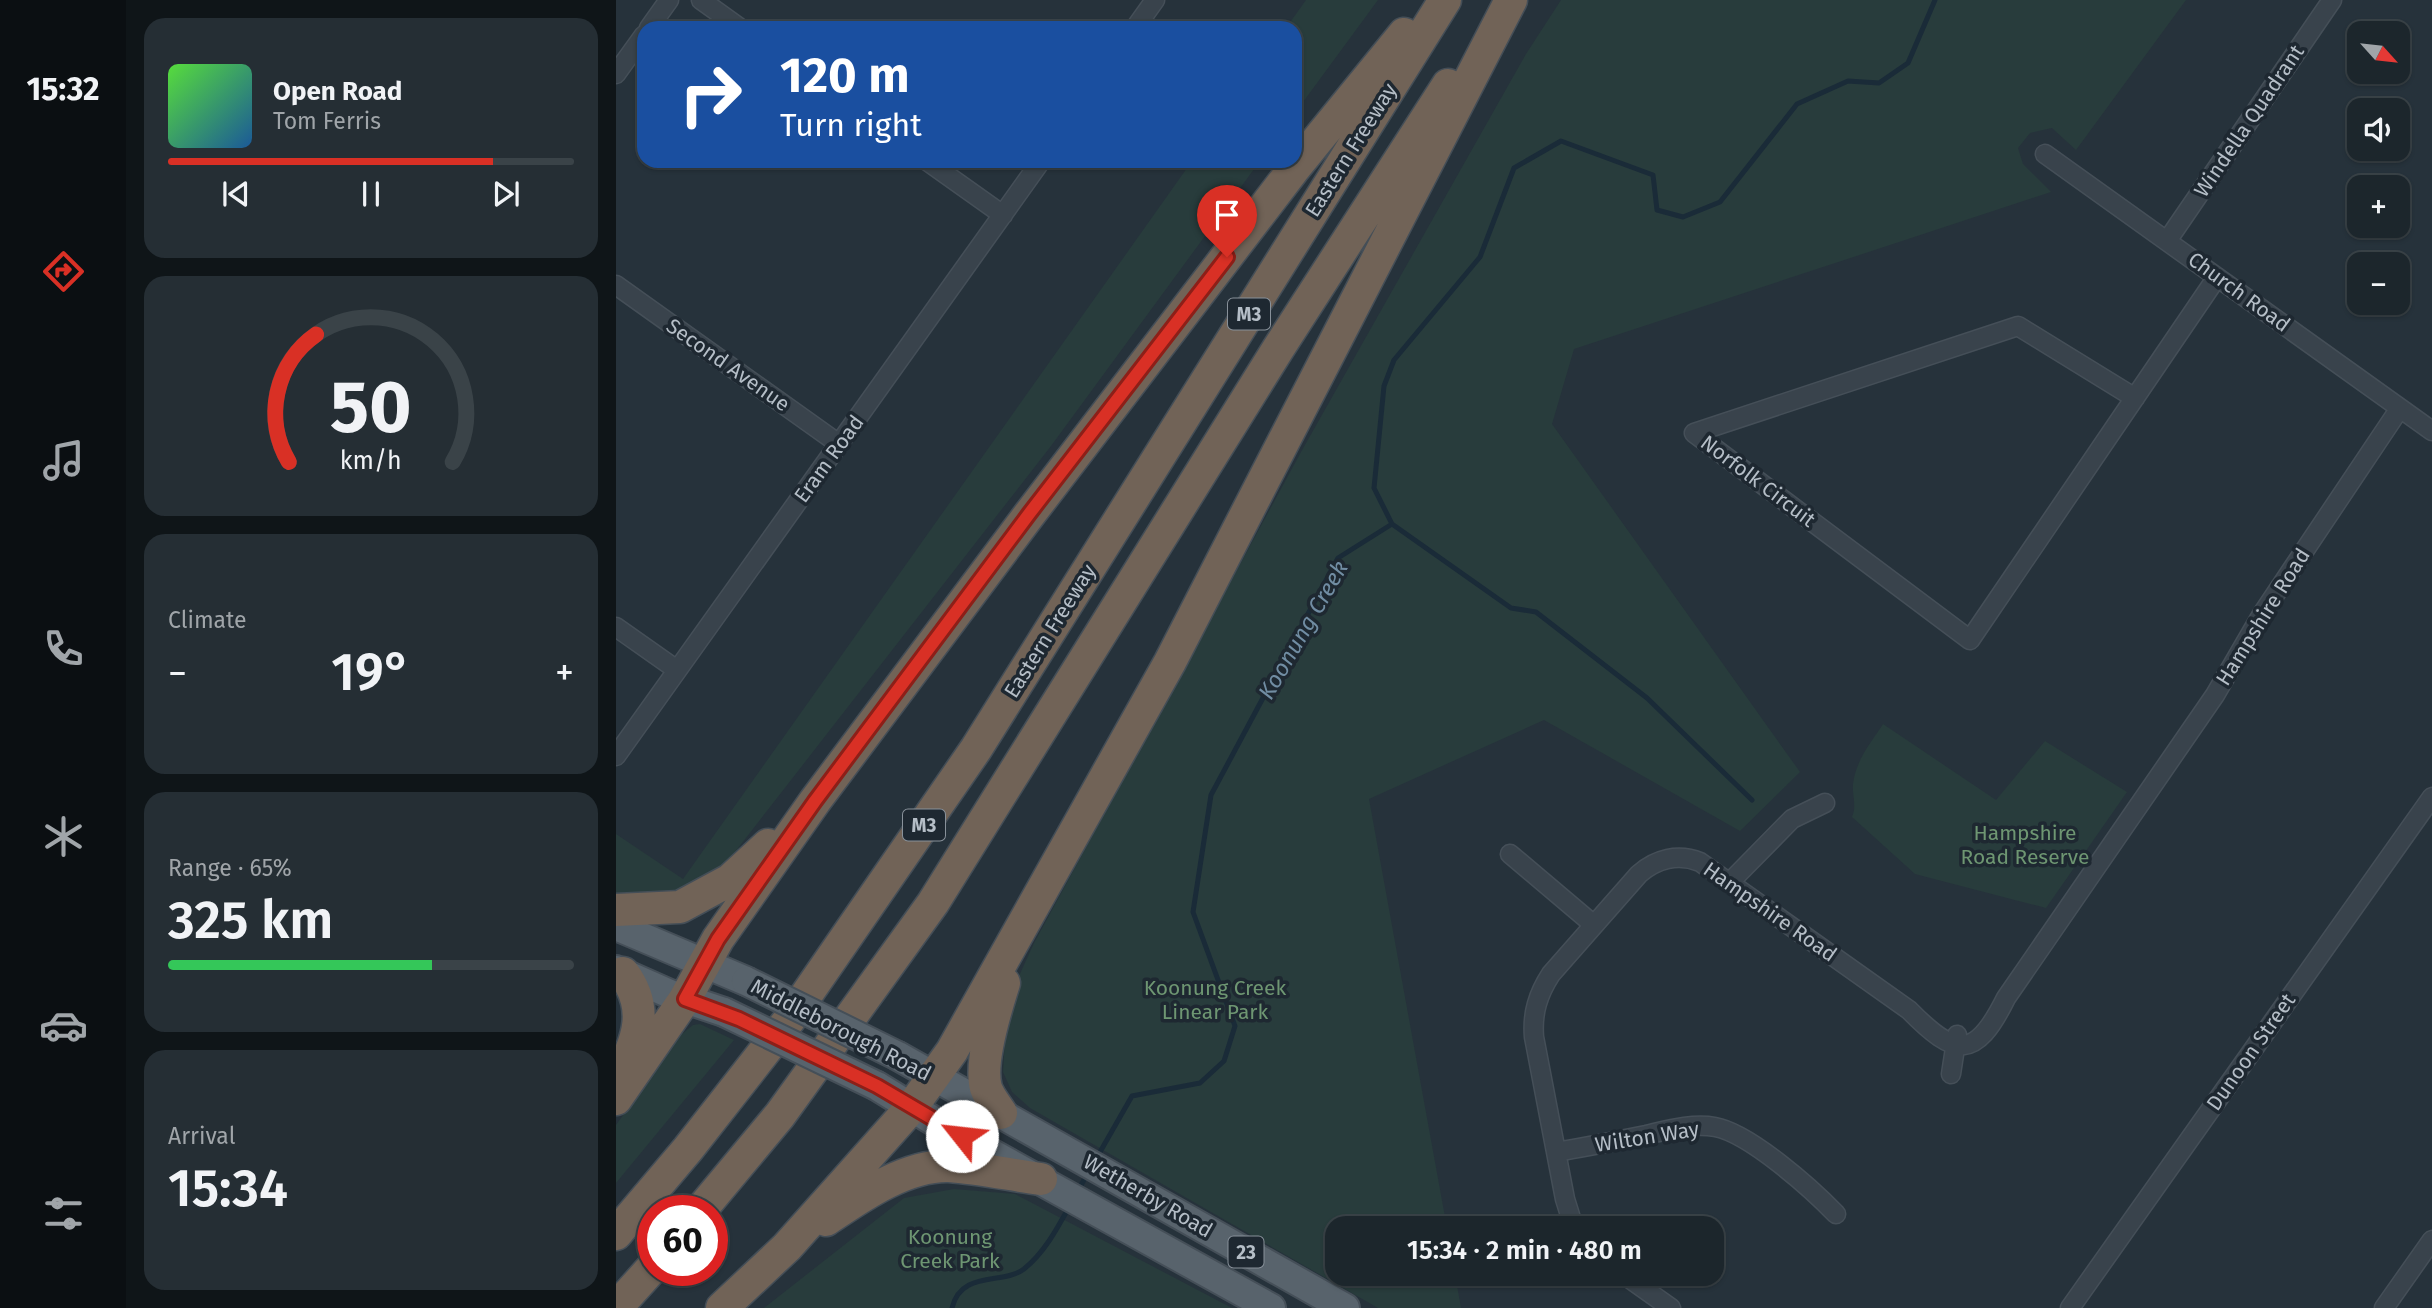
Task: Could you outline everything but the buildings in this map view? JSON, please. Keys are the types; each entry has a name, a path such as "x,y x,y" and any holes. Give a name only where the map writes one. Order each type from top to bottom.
{"highway":[{"path":"1302,160 1431,0"},
{"name":"Eastern Freeway","path":"616,1234 688,1149 789,1020 976,749 1445,0"},
{"name":"M3","path":"713,1195 780,1115 933,903 1278,349 1502,0"},
{"path":"722,1308 787,1247 911,1108 952,1051 1176,650 1511,0"},
{"path":"616,1100 685,999 718,939 815,801 1029,514 1295,168"},
{"path":"616,910 680,907 730,880 815,801"},
{"path":"1001,1112 986,1089 984,1070 994,1016 1008,972 1044,888"},
{"path":"616,1081 628,1060 641,1011 634,988 619,972"},
{"path":"787,1247 873,1190 926,1169 948,1166 1041,1179"},
{"path":"616,1308 637,1285"}],"main road":[{"name":"Middleborough Road","path":"616,926 746,981 898,1056 1060,1146"},
{"name":"Middleborough Road","path":"619,972 724,1012 877,1086 911,1108 1041,1179"},
{"name":"Wetherby Road","path":"1060,1146 1345,1308"},
{"name":"Wetherby Road","path":"1041,1179 1271,1308"}],"street":[{"path":"654,21 669,0"},
{"path":"701,0 730,21"},
{"path":"1140,21 1154,0"},
{"name":"Windella Quadrant","path":"2167,241 2332,0"},
{"path":"616,74 637,45"},
{"name":"Church Road","path":"2045,154 2432,431"},
{"path":"937,168 1003,215"},
{"name":"Eram Road","path":"616,756 1036,168"},
{"name":"Norfolk Circuit","path":"2135,398 2018,326 1694,433 1970,640 2135,398 2217,277"},
{"name":"Second Avenue","path":"616,285 839,444"},
{"name":"Hampshire Road","path":"1570,1216 1534,1037 1534,1014 1538,997 1551,974 1639,874 1660,860 1693,859 1708,866 1909,1010 1957,1040 1974,1031 2006,998 2215,695 2262,614 2400,408"},
{"path":"616,627 677,670"},
{"name":"Dunoon Street","path":"2070,1308 2432,797"},
{"path":"1730,883 1792,819 1825,803"},
{"path":"1510,854 1594,925"},
{"path":"1951,1074 1957,1040"},
{"name":"Wilton Way","path":"1556,1152 1688,1126 1718,1128 1743,1138 1756,1147 1805,1185 1836,1214"},
{"path":"2384,1308 2432,1240"},
{"path":"1640,1286 1671,1308"}],"green space":[{"path":"1306,0 1378,0 1302,103 1302,21 1291,21"},
{"name":"Koonung Creek Linear Park","path":"1561,0 2186,0 2076,150 2052,128 2030,133 2018,148 2023,164 2051,192 1574,349 1552,424 1800,772 1740,831 1544,720 1369,799 1445,1216 1325,1216 1325,1278 1030,1108 1012,1092 1003,1072 1005,1039 1014,987 1034,943 1301,452 1526,54"},
{"path":"1187,168 1255,168 1051,446 721,870 680,891 641,896 616,893 616,834 683,879"},
{"name":"Hampshire Road Reserve","path":"1883,724 1996,800 2045,741 2127,792 2046,908 1915,874 1852,817 1853,784 1857,767"},
{"path":"700,1024 734,1040 616,1183 616,1125 682,1034 693,1025"},
{"name":"Koonung Creek Park","path":"954,1189 1015,1194 1232,1308 764,1308 904,1198"},
{"name":"Koonung Creek Linear Park","path":"1340,1286 1457,1286 1461,1308 1378,1308"}],"waterway":[{"name":"Koonung Creek","path":"1096,1159 1132,1096 1200,1083 1224,1061 1235,1026 1193,912 1211,795 1338,558 1392,524 1374,488 1384,386 1394,360 1480,257 1514,168 1561,141 1653,175 1657,210 1683,217 1720,202 1797,104 1848,81 1879,83 1908,63 1935,0"},
{"path":"1392,524 1511,608 1536,612 1647,698 1752,800"},
{"name":"Koonung Creek","path":"1077,1192 1088,1173"},
{"name":"Koonung Creek","path":"952,1308 964,1288 973,1283 1015,1274 1031,1263 1055,1232 1069,1207"}],"route":[{"path":"962,1136 877,1086 724,1012 685,999 718,939 815,801 1029,514 1227,257"}]}
